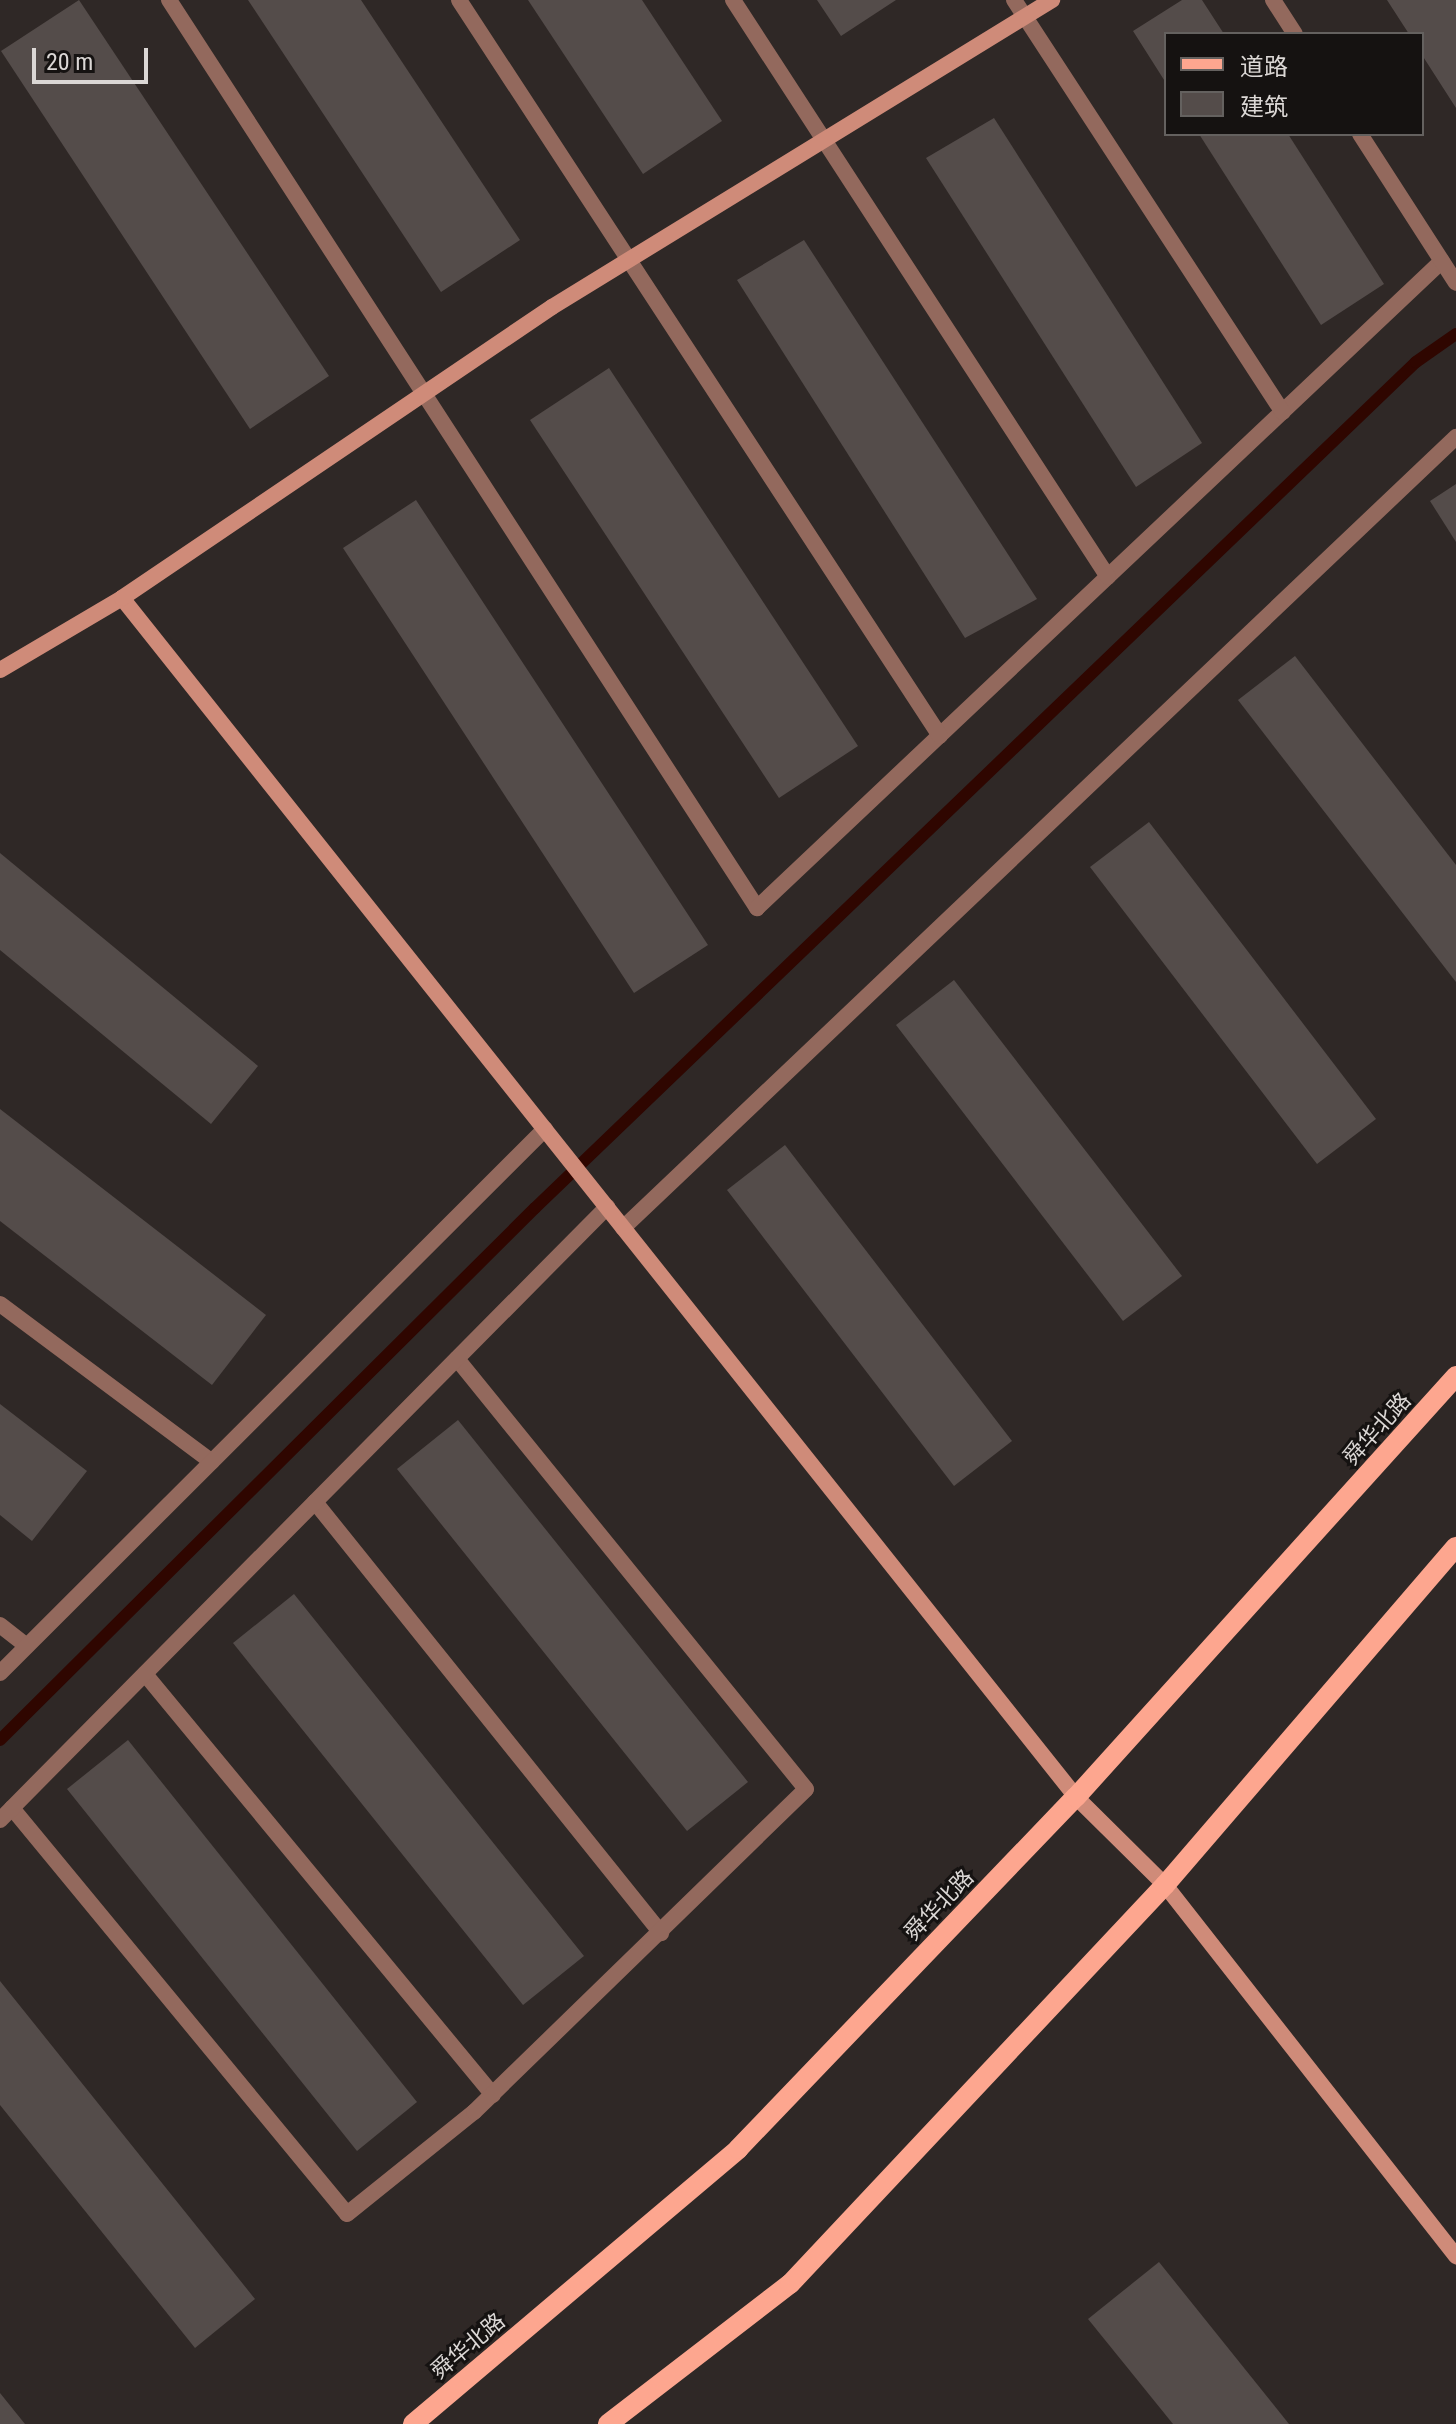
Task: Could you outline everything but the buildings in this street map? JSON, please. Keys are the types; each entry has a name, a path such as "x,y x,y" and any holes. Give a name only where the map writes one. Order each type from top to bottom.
{"main road":[{"name":"舜华北路","path":"413,2424 738,2149 1076,1797 1456,1376"},
{"path":"608,2424 790,2284 1165,1885 1456,1547"}],"street":[{"path":"169,0 757,908 1442,261"},
{"path":"459,0 940,736"},
{"path":"733,0 1108,577"},
{"path":"1014,0 1283,412"},
{"path":"0,670 122,598 629,260 1052,0"},
{"path":"1273,0 1294,32"},
{"path":"1361,136 1456,283"},
{"path":"623,1228 1456,437"},
{"path":"122,598 1076,1797 1165,1885 1456,2256"},
{"path":"0,1673 545,1129"},
{"path":"457,1359 806,1789 493,2095 347,2214 6,1814 607,1207"},
{"path":"0,1304 212,1462"},
{"path":"315,1502 661,1933"},
{"path":"0,1625 27,1646"},
{"path":"145,1674 493,2095"}],"waterway":[{"path":"0,1740 535,1208 1416,362 1456,334"}]}
